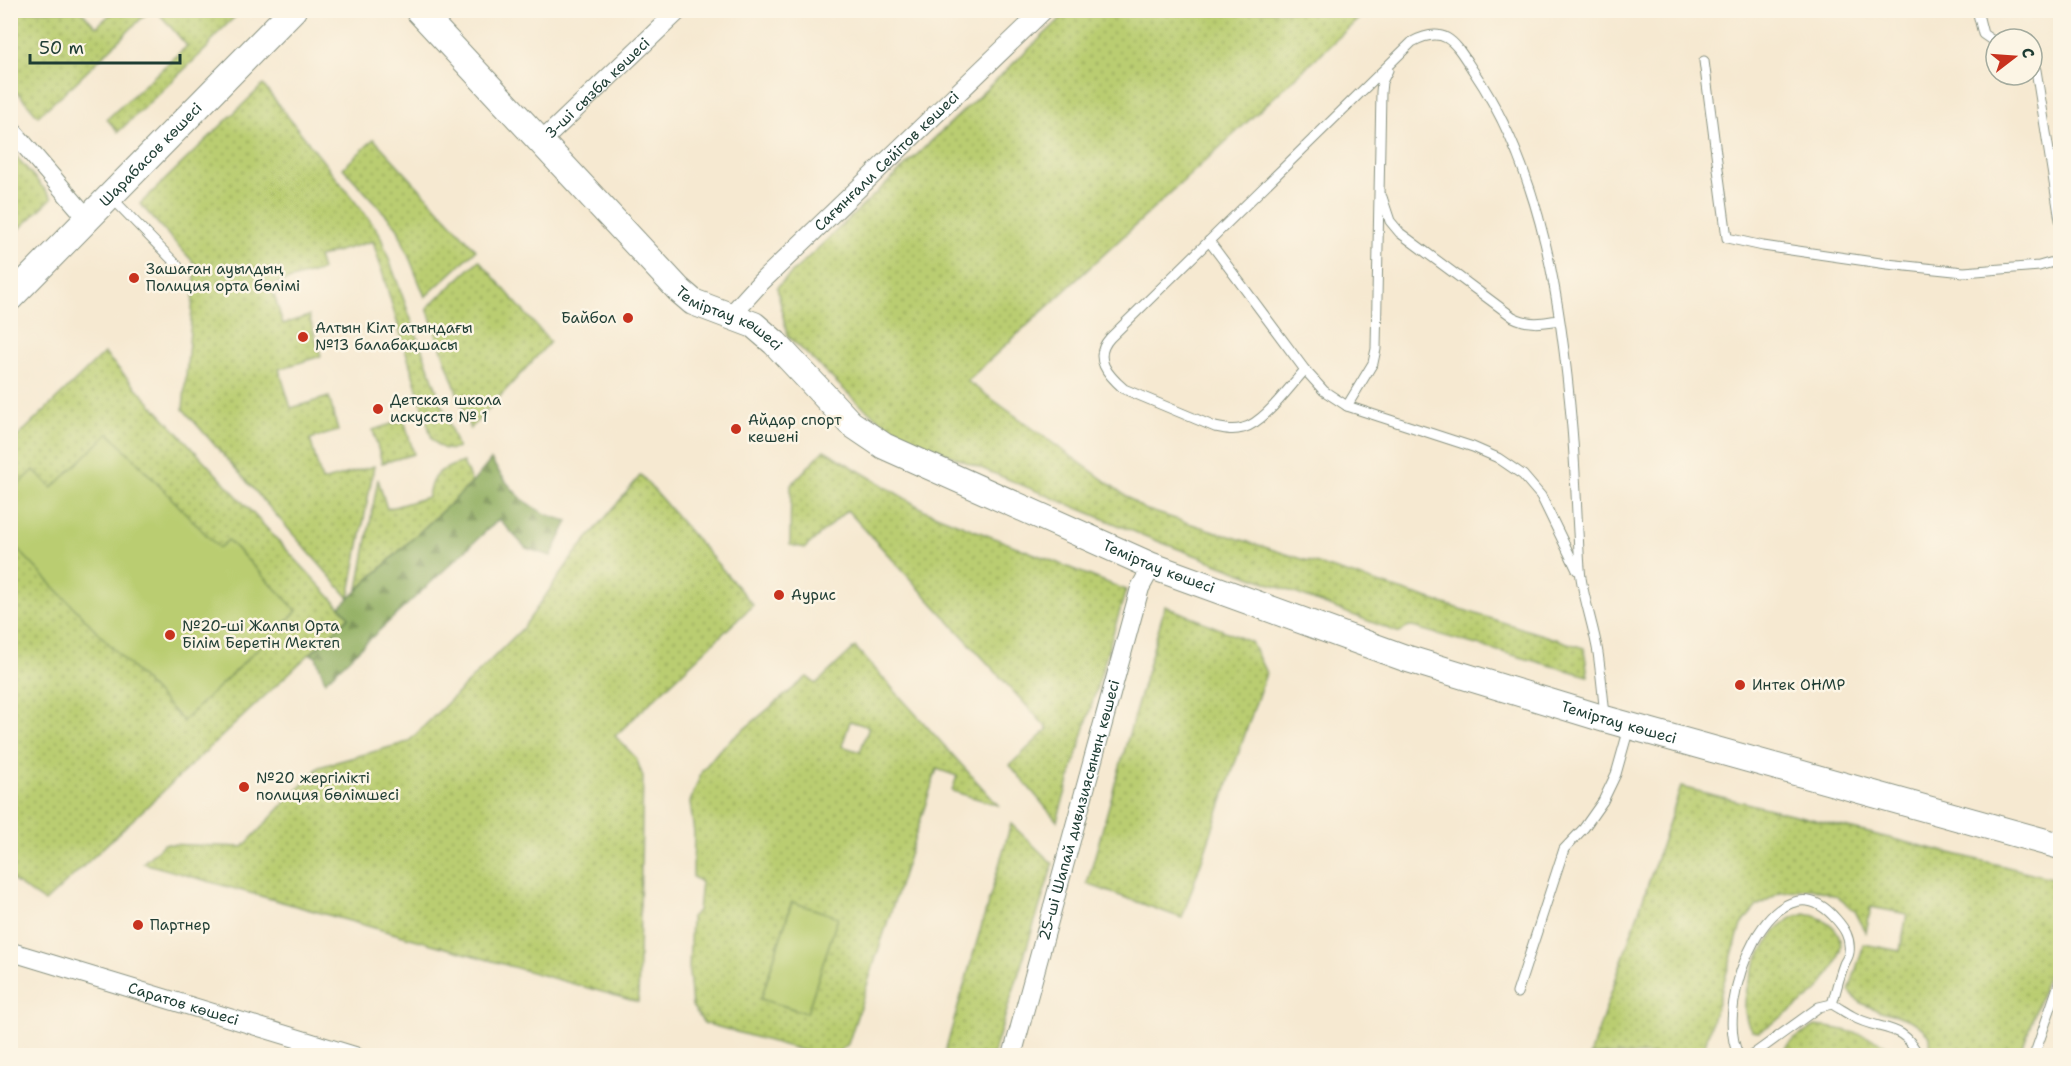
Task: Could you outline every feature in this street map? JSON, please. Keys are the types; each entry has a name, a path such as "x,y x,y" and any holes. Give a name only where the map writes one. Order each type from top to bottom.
{"street":[{"name":"Шарабасов көшесі","path":"10,298 293,10"},
{"name":"Теміртау көшесі","path":"418,10 679,290 693,302 731,315 754,325 765,333 850,423 876,441 1152,566 1405,658 1605,719 2061,846"},
{"name":"3-ші сызба көшесі","path":"542,142 679,10"},
{"name":"Сағынғали Сейітов көшесі","path":"731,315 760,283 1044,10"},
{"path":"10,128 88,219"},
{"name":"25-ші Шапай дивизиясының көшесі","path":"1012,1056 1140,588 1152,566"},
{"name":"Саратов көшесі","path":"11,953 355,1056"}],"lane":[{"path":"1977,10 1984,35"},
{"path":"1305,370 1259,420 1245,428 1230,430 1215,427 1124,389 1106,369 1102,356 1103,346 1412,42 1425,35 1436,34 1446,37 1456,46 1492,99 1517,154 1538,215 1558,320 1572,428 1581,577 1598,652 1605,719"},
{"path":"1704,61 1727,238 1764,246 1887,264 1964,272 2039,266 2061,260"},
{"path":"1347,406 1373,363 1376,349 1381,93 1382,82 1392,62"},
{"path":"2039,87 2061,220"},
{"path":"1379,186 1390,222 1400,233 1513,317 1524,322 1539,323 1558,320"},
{"path":"110,196 178,266"},
{"path":"1209,241 1324,392 1347,406 1473,447 1498,458 1523,475 1541,496 1581,577"},
{"path":"1517,993 1564,849 1584,828 1602,801 1616,774 1630,726"},
{"path":"1739,1056 1731,1035 1732,1000 1740,970 1751,943 1764,923 1780,909 1796,901 1812,901 1830,911 1845,929 1850,954 1844,963 1832,1004"},
{"path":"2034,1056 2061,981"},
{"path":"1751,1056 1819,1007 1832,1004 1853,1017 1903,1035 1910,1040 1918,1056"}],"green space":[{"path":"15,11 81,11 96,27 114,11 149,11 38,116 20,95 11,89 11,15"},
{"path":"157,11 241,11 216,35 207,48 118,132 107,119 187,46"},
{"path":"1069,11 1367,11 967,381 1144,509 1584,648 1588,676 1409,626 1400,633 1147,537 911,439 859,404 787,335 777,287"},
{"name":"Алтын Кілт атындағы №13 балабақшасы","path":"263,85 379,232 458,448 450,450 443,448 432,439 373,241 318,257 322,270 271,285 283,324 309,316 321,356 279,369 291,408 329,397 338,431 310,439 322,481 374,466 349,598 183,409 196,265 140,204"},
{"path":"374,139 476,250 425,297 397,227 343,168"},
{"path":"10,149 52,198 11,237 10,237"},
{"path":"479,260 550,342 470,429 427,308"},
{"name":"№20-ші Жалпы Орта Білім Беретін Мектеп","path":"104,353 349,617 45,902 11,879 11,443"},
{"path":"404,420 414,454 382,463 373,430"},
{"path":"109,433 219,548 228,540 297,611 183,721 11,542 11,492 34,470 52,488"},
{"path":"824,450 926,511 1126,590 1057,821 1010,765 1048,729 847,510 805,548 790,545 791,485"},
{"path":"491,460 506,482 523,500 543,513 568,521 551,556 526,548 499,519 325,681 316,657 311,654 349,617 340,607 472,483"},
{"path":"463,462 472,483 358,589 378,479 387,509 428,497 432,482 439,473"},
{"path":"641,475 753,605 615,736 636,758 643,777 638,1002 143,863 164,844 243,847 319,767 408,742 523,628 574,555"},
{"path":"1165,606 1251,642 1266,673 1182,918 1087,884"},
{"path":"855,647 998,805 952,791 957,776 937,769 848,1044 835,1055 819,1055 704,1023 692,1006 689,972 691,917 698,911 701,882 693,877 694,833 690,802 702,771 720,749 807,677 816,684","holes":["850,721 869,727 860,752 842,746","792,902 807,1013 761,999"]},
{"path":"1681,787 2060,880 2060,945 2020,1055 1931,1055 1930,1036 1917,1024 1870,1007 1855,998 1849,991 1864,944 1900,951 1907,914 1871,907 1866,932 1855,911 1836,896 1811,888 1781,892 1757,906 1741,925 1702,1055 1590,1055"},
{"path":"1011,824 1053,864 993,1055 944,1055"},
{"path":"792,902 838,917 807,1013 761,999"},
{"path":"1805,913 1827,922 1834,928 1841,943 1836,962 1820,988 1796,1008 1759,1032 1752,1031 1746,1019 1745,1005 1747,989 1759,956 1778,929 1788,920"},
{"path":"1815,1026 1834,1028 1871,1038 1882,1043 1894,1055 1779,1055 1794,1039"}],"place":[{"name":"Зашаған ауылдың Полиция орта бөлімі","path":"134,278"},
{"name":"Байбол","path":"628,318"},
{"name":"Алтын Кілт атындағы №13 балабақшасы","path":"303,337"},
{"name":"Детская школа искусств № 1","path":"378,409"},
{"name":"Айдар спорт кешені","path":"736,429"},
{"name":"Аурис","path":"779,595"},
{"name":"№20-ші Жалпы Орта Білім Беретін Мектеп","path":"170,635"},
{"name":"Интек ОНМР","path":"1740,685"},
{"name":"№20 жергілікті полиция бөлімшесі","path":"244,787"},
{"name":"Партнер","path":"138,925"}]}
